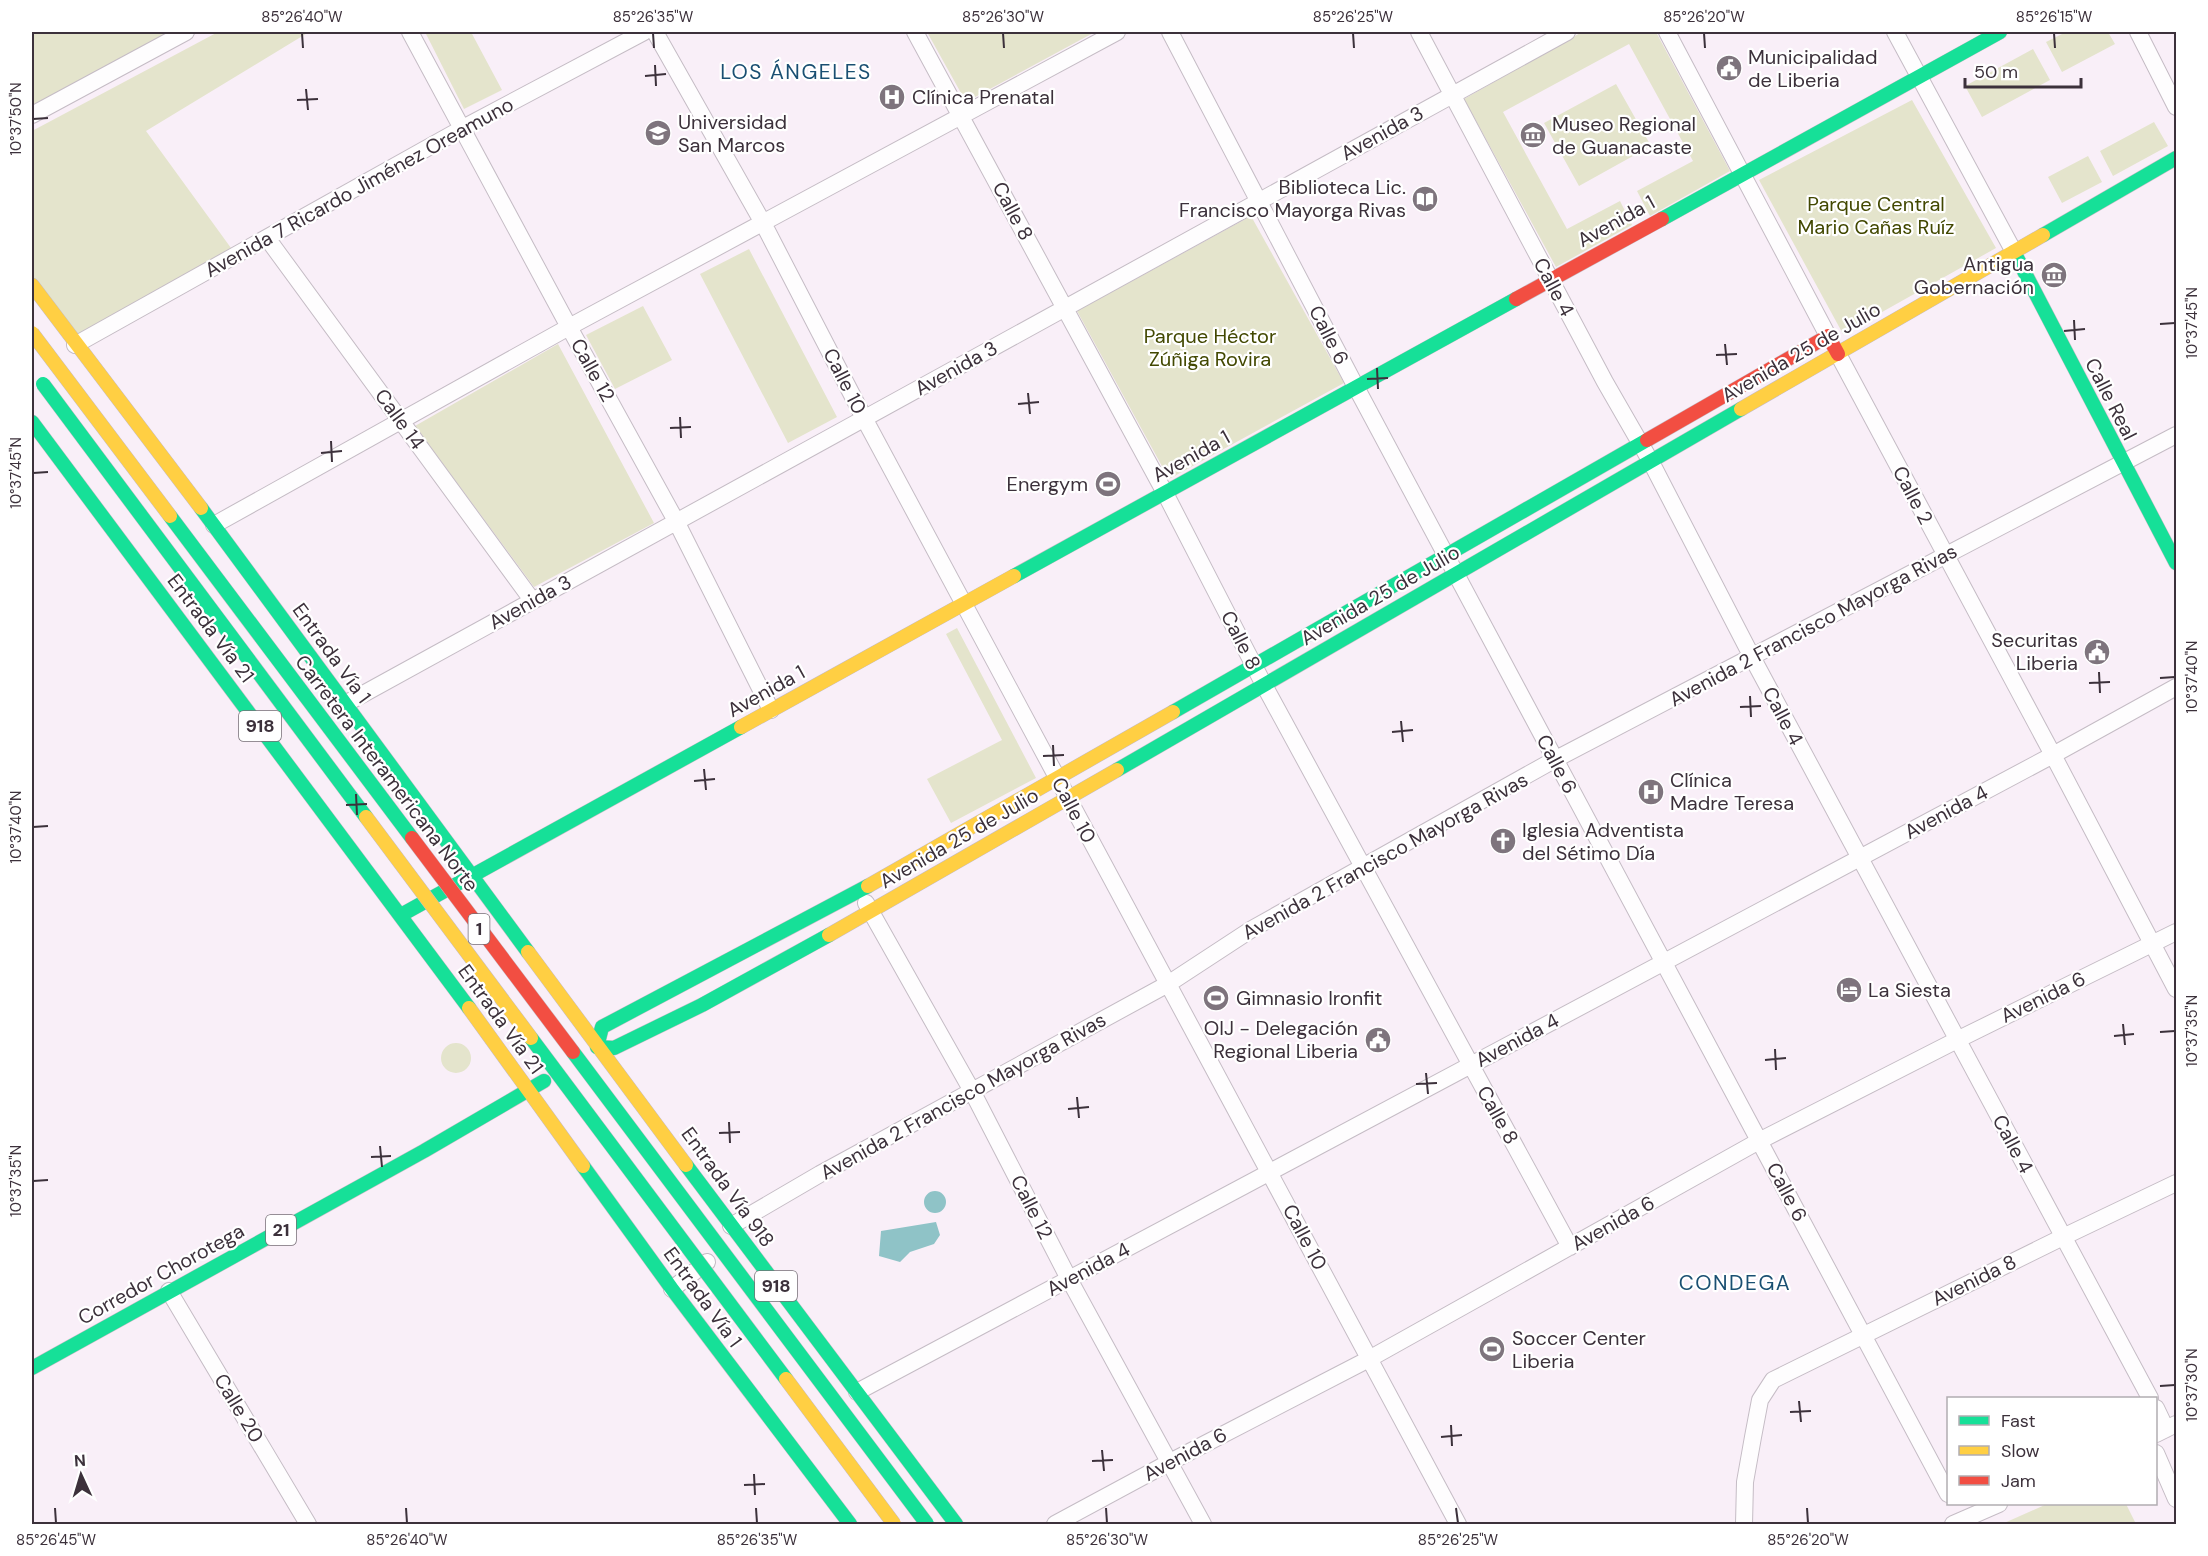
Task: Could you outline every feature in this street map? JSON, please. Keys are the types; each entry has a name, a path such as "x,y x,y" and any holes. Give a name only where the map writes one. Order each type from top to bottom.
{"main road":[{"name":"Avenida 1","path":"401,915 2000,32"},
{"name":"Avenida 25 de Julio","path":"529,1091 597,1047 614,1048 702,1005 871,912 2176,158"},
{"name":"Calle Real","path":"2013,252 2176,563"},
{"name":"Entrada Vía 1","path":"32,285 75,345 214,525 597,1047"},
{"name":"Carretera Interamericana Norte","path":"32,333 927,1524"},
{"name":"Avenida 25 de Julio","path":"597,1047 602,1027 860,891 1828,336"},
{"name":"Calle 2","path":"1828,336 1838,354"},
{"name":"1","path":"32,369 894,1524"},
{"name":"Entrada Vía 21","path":"32,422 401,915 529,1091"},
{"name":"Entrada Vía 918","path":"597,1047 956,1524"},
{"name":"Entrada Vía 1","path":"529,1091 659,1251 672,1289 850,1524"},
{"name":"Corredor Chorotega","path":"32,1368 529,1091"}],"street":[{"name":"Calle 12","path":"410,32 676,521 771,710"},
{"name":"Avenida 7 Ricardo Jiménez Oreamuno","path":"75,345 462,128 644,32"},
{"name":"Calle 10","path":"655,32 763,222 864,418 1458,1524"},
{"name":"Calle 8","path":"915,32 1165,493 1253,665 1570,1247"},
{"path":"214,525 569,327 1117,32"},
{"name":"Calle 6","path":"1170,32 1554,760 1947,1492"},
{"name":"Calle 4","path":"1419,32 2149,1397"},
{"name":"Avenida 3","path":"345,704 1567,32"},
{"name":"Calle 2","path":"1667,32 1828,336"},
{"path":"1895,32 2013,252"},
{"path":"2138,32 2176,108"},
{"path":"32,115 180,33"},
{"name":"Calle 14","path":"267,238 532,600"},
{"name":"Calle 2","path":"1838,354 2054,755 2176,989"},
{"name":"Avenida 2 Francisco Mayorga Rivas","path":"731,1226 820,1174 1168,984 1252,929 1554,760 2176,435"},
{"name":"Avenida 4","path":"857,1392 2054,755 2176,687"},
{"name":"Calle 12","path":"860,891 972,1091 1069,1279 1203,1524"},
{"name":"Avenida 6","path":"1055,1524 1369,1359 1759,1141 1957,1040 2176,933"},
{"name":"Avenida 8","path":"1744,1524 1745,1482 1760,1400 1773,1380 1863,1334 2176,1184"},
{"path":"659,1251 706,1220 731,1226 728,1245 672,1289"},
{"name":"Calle 20","path":"169,1291 309,1524"},
{"path":"2157,1410 2166,1429"},
{"path":"2157,1455 2176,1499"},
{"path":"1954,1505 1960,1523 1995,1505"}],"green space":[{"path":"32,32 169,32 32,107"},
{"path":"218,32 309,32 146,131 231,248 68,341 32,295 32,131"},
{"path":"425,32 471,32 502,90 464,109"},
{"path":"927,32 1095,32 966,102"},
{"path":"1582,32 1656,32 1730,171 1650,216 1637,191 1693,161 1629,44 1503,112 1567,229 1620,201 1632,225 1556,267 1464,99"},
{"path":"2066,32 2108,32 2115,44 2062,72 2046,42"},
{"path":"2033,49 2050,80 1982,117 1965,86"},
{"path":"1616,84 1651,146 1579,186 1544,123"},
{"name":"Parque Central Mario Cañas Ruíz","path":"1912,100 1996,248 1843,334 1759,180"},
{"path":"2154,122 2168,146 2113,176 2100,151"},
{"path":"2088,156 2102,182 2062,203 2048,177"},
{"name":"Parque Héctor Zúñiga Rovira","path":"1251,216 1344,383 1169,479 1077,311"},
{"path":"749,249 837,417 788,443 700,274"},
{"path":"643,306 672,360 615,389 586,335"},
{"path":"558,344 654,523 534,587 415,426"},
{"path":"957,628 1036,778 951,823 927,779 1002,740 946,634"},
{"path":"456,1043 467,1047 471,1058 467,1069 456,1073 445,1069 441,1058 445,1047"},
{"path":"2045,1505 2126,1505 2136,1524 2002,1524"}],"water":[{"path":"935,1191 943,1194 946,1202 943,1210 935,1213 927,1210 924,1202 927,1194"},
{"path":"936,1222 940,1235 934,1244 910,1252 900,1262 879,1256 881,1231"}],"traffic: fast":[{"path":"1662,219 2000,32"},
{"path":"2043,235 2176,158"},
{"path":"2014,252 2176,563"},
{"path":"1014,576 1516,299"},
{"path":"43,384 366,817"},
{"path":"1117,770 1741,409"},
{"path":"32,422 469,1008"},
{"path":"1173,712 1647,440"},
{"path":"201,508 528,952"},
{"path":"170,516 412,838"},
{"path":"401,915 741,727"},
{"path":"829,935 702,1005 614,1048 597,1047 602,1027 868,886"},
{"path":"531,1038 786,1379"},
{"path":"573,1052 927,1524"},
{"path":"32,1368 424,1151 544,1081"},
{"path":"686,1165 956,1524"},
{"path":"583,1166 672,1289 850,1524"}],"traffic: slow":[{"path":"1741,409 2043,235"},
{"path":"32,285 201,508"},
{"path":"32,333 170,516"},
{"path":"741,727 1014,576"},
{"path":"868,886 1173,712"},
{"path":"829,935 1117,770"},
{"path":"366,817 531,1038"},
{"path":"528,952 686,1165"},
{"path":"469,1008 583,1166"},
{"path":"786,1379 894,1524"}],"traffic: jam":[{"path":"1516,299 1662,219"},
{"path":"1647,440 1828,336 1838,354"},
{"path":"412,838 573,1052"}],"place":[{"name":"Municipalidad de Liberia","path":"1729,68"},
{"name":"Clínica Prenatal","path":"892,97"},
{"name":"Universidad San Marcos","path":"658,133"},
{"name":"Museo Regional de Guanacaste","path":"1533,135"},
{"name":"Biblioteca Lic. Francisco Mayorga Rivas","path":"1425,199"},
{"name":"Antigua Gobernación","path":"2054,275"},
{"name":"Energym","path":"1108,484"},
{"name":"Securitas Liberia","path":"2097,652"},
{"name":"Clínica Madre Teresa","path":"1651,792"},
{"name":"Iglesia Adventista del Sétimo Día","path":"1503,841"},
{"name":"La Siesta","path":"1849,990"},
{"name":"Gimnasio Ironfit","path":"1216,998"},
{"name":"OIJ - Delegación Regional Liberia","path":"1378,1040"},
{"name":"Soccer Center Liberia","path":"1492,1349"}],"district":[{"name":"LOS ÁNGELES","path":"796,72"},
{"name":"CONDEGA","path":"1735,1283"}]}
